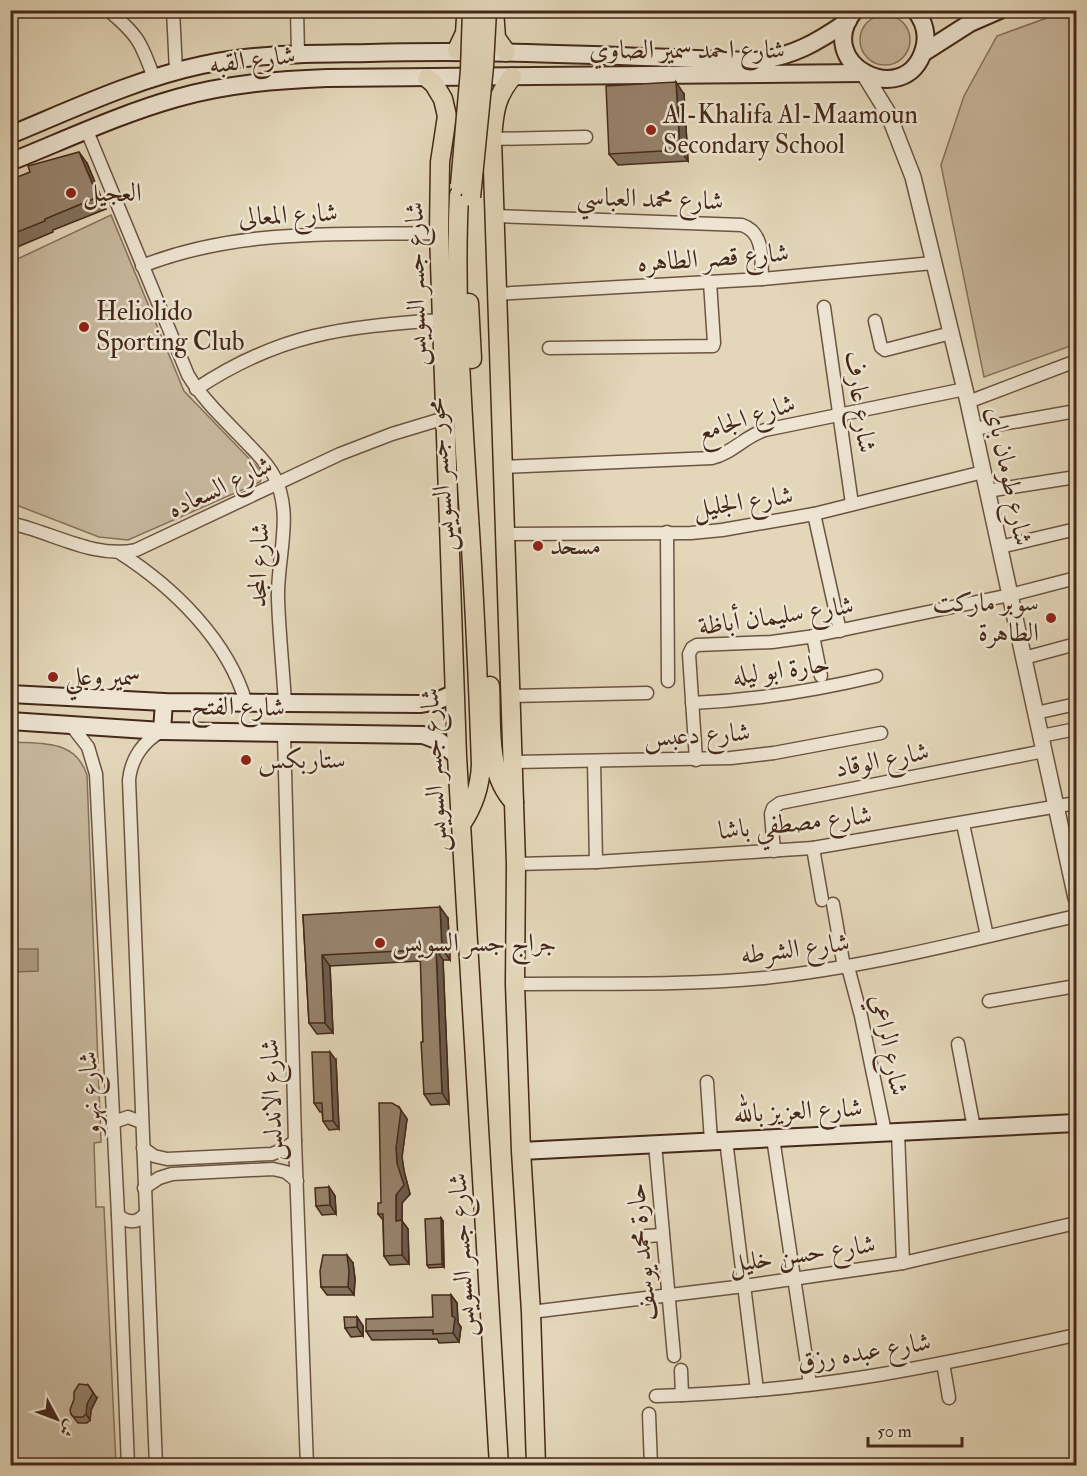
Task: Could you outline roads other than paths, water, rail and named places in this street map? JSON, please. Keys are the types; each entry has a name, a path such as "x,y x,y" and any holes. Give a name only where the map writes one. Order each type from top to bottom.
{"main road":[{"path":"915,10 925,29 923,53"},
{"path":"923,53 970,23 1000,10"},
{"path":"468,16 477,32 483,32 492,16"},
{"path":"457,50 463,39 468,16"},
{"name":"محور جسر السويس","path":"468,16 470,70 465,196 470,327 495,764 503,788 514,802"},
{"path":"492,16 496,38 506,52"},
{"name":"محور جسر السويس","path":"462,824 475,800 482,765 457,328 457,241 492,16"},
{"path":"851,16 844,37 844,46 850,61 863,74"},
{"name":"شارع احمد سمير الصاوي","path":"506,52 755,61 772,59 806,48 851,16"},
{"name":"شارع القبه","path":"10,135 154,78 176,71 236,59 298,54 457,50 506,52"},
{"name":"شارع احمد سمير الصاوي","path":"512,76 863,74 874,78 894,79 912,69 923,53"},
{"name":"شارع القبه","path":"10,162 171,100 238,85 301,79 512,76"},
{"path":"512,76 495,105 492,139 516,864 515,984 536,1466"},
{"name":"شارع جسر السويس","path":"427,78 434,84 443,99 447,116 440,162 439,233 455,693 499,1466"},
{"path":"444,133 452,124 470,119 482,123 492,139"},
{"name":"شارع الفتح","path":"10,694 164,702 421,704 437,701 455,693"},
{"path":"162,731 164,702"},
{"path":"419,735 424,720 421,704"},
{"name":"شارع الفتح","path":"10,721 162,731 419,735 439,741 458,756"},
{"name":"شارع العزيز بالله","path":"521,1151 1077,1123"}],"street":[{"path":"108,10 130,29 142,44 154,78"},
{"path":"173,10 176,71"},
{"path":"297,10 298,54"},
{"name":"شارع طومان باى","path":"863,74 888,113 906,155 967,395 1077,898"},
{"name":"شارع المجد","path":"87,131 183,366 196,389 264,461 278,485 284,514 278,598 285,703"},
{"path":"492,139 586,137"},
{"name":"شارع محمد العباسي","path":"494,216 742,225 752,230 758,238 762,279"},
{"name":"شارع المعالى","path":"142,266 200,247 250,238 439,233"},
{"name":"شارع قصر الطاهره","path":"496,294 762,279 933,263"},
{"path":"549,348 713,346 710,282"},
{"name":"شارع عارف","path":"824,307 852,504"},
{"path":"196,389 219,374 255,356 305,337 364,326 441,320"},
{"path":"875,321 881,347 885,350 951,333"},
{"path":"967,395 1077,361"},
{"name":"شارع الجامع","path":"502,467 712,458 728,453 746,438 758,432 839,415 967,395"},
{"path":"974,429 1077,411"},
{"name":"شارع السعاده","path":"10,523 49,533 94,550 120,552 143,548 359,446 445,418"},
{"name":"شارع الجليل","path":"505,534 691,533 722,530 814,514 983,472"},
{"path":"987,491 1077,477"},
{"path":"814,514 840,631"},
{"path":"1000,547 1077,529"},
{"path":"667,532 668,681"},
{"path":"120,552 163,585 200,623 220,649 237,677 246,703"},
{"name":"شارع سليمان أباظة","path":"696,760 689,654 694,646 772,642 813,636 1077,578"},
{"path":"813,636 821,676"},
{"path":"1024,658 1077,644"},
{"name":"حارة ابو ليله","path":"692,703 785,696 876,676"},
{"path":"511,696 647,693"},
{"path":"1036,713 1077,704"},
{"name":"شارع نهرو","path":"71,725 88,747 96,774 114,1122 128,1466"},
{"path":"1041,736 1077,729"},
{"name":"شارع نهرو","path":"156,1466 129,780 137,753 148,740 162,731"},
{"name":"شارع دعبس","path":"513,762 696,760 774,753 881,733"},
{"name":"شارع الاندلس","path":"284,734 307,1466"},
{"name":"شارع الوقاد","path":"774,851 771,814 777,804 1044,751"},
{"path":"594,761 596,862"},
{"name":"شارع مصطفي باشا","path":"516,864 596,862 813,848 1077,803"},
{"path":"963,824 987,936"},
{"name":"شارع الراعي","path":"813,848 891,1132 903,1263"},
{"name":"شارع الشرطه","path":"515,984 697,982 765,978 846,967 1077,916"},
{"path":"989,1001 1077,986"},
{"path":"958,1044 974,1128"},
{"path":"707,1082 744,1286 757,1390"},
{"path":"114,1122 128,1117 141,1122"},
{"path":"773,1138 810,1384"},
{"path":"143,1148 158,1157 176,1159 272,1154 295,1141"},
{"name":"حارة محمد يوسف","path":"655,1144 674,1356"},
{"path":"144,1188 163,1176 273,1169 286,1172 297,1180"},
{"path":"118,1215 132,1222 140,1220 145,1214"},
{"name":"شارع حسن خليل","path":"531,1312 744,1286 903,1263 1077,1223"},
{"path":"646,1236 663,1235"},
{"name":"شارع عبده رزق","path":"656,1396 757,1390 810,1384 943,1363 1077,1335"},
{"path":"943,1363 949,1398"},
{"path":"681,1370 682,1395"},
{"path":"649,1413 651,1466"}],"place":[{"name":"Al-Khalifa Al-Maamoun Secondary School","path":"651,130"},
{"name":"العجيل","path":"71,193"},
{"name":"Heliolido Sporting Club","path":"84,327"},
{"name":"مسحد","path":"538,546"},
{"name":"سوبر ماركت الطاهرة","path":"1051,618"},
{"name":"سمير وعلي","path":"53,677"},
{"name":"ستاربكس","path":"246,760"},
{"name":"جراج جسر السويس","path":"380,943"}]}
